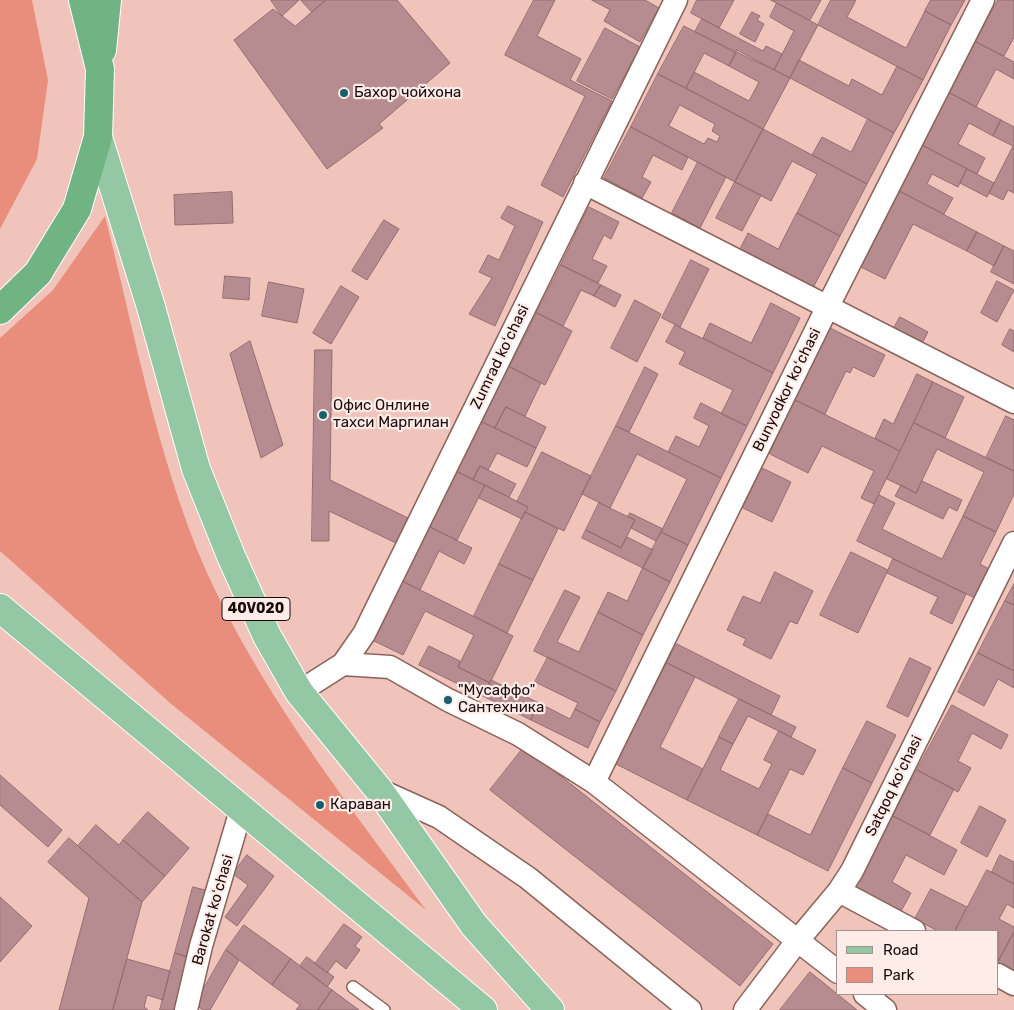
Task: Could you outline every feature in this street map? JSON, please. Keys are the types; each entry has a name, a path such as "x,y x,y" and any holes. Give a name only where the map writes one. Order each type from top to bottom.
{"highway":[{"path":"83,0 100,68"},
{"path":"0,310 38,273 77,209 98,137 100,68 107,0"}],"main road":[{"name":"40V020","path":"98,137 151,307 196,469 263,627 299,692 379,790 474,925 550,1010"},
{"path":"0,608 483,1010"}],"street":[{"name":"Zumrad koʻchasi","path":"299,692 343,664 364,634 676,0"},
{"name":"Bunyodkor koʻchasi","path":"594,782 828,306 983,0"},
{"path":"585,183 1014,402"},
{"name":"Satqoq koʻchasi","path":"745,1010 798,940 839,891 852,871 1014,543"},
{"path":"343,664 390,667 448,700 518,734 594,782 836,970"},
{"path":"379,790 440,817 528,878 690,1010"},
{"name":"Barokat koʻchasi","path":"186,1010 201,946 241,810"},
{"path":"839,891 912,930"},
{"path":"999,976 1014,984"},
{"path":"866,995 885,1010"}],"lane":[{"path":"353,987 384,1010"}],"green space":[{"path":"0,0 32,0 48,80 37,159 0,229"},
{"path":"105,216 139,359 165,456 180,503 216,592 262,676 287,716 341,795 426,910 170,703 0,551 0,338 53,290"}],"building":[{"path":"271,0 299,0 282,16"},
{"path":"301,0 326,0 312,12"},
{"name":"Бахор чойхона","path":"326,0 397,0 450,63 379,124 383,128 327,169 234,40 273,9 295,26"},
{"path":"534,0 555,0 537,36 581,59 570,80 612,101 563,197 541,185 585,96 505,55"},
{"path":"592,0 645,0 659,8 640,42 604,21 610,10"},
{"path":"697,0 734,0 719,28 691,13"},
{"path":"771,0 821,0 810,20"},
{"path":"831,0 856,0 847,17 906,48 925,11 951,25 923,80 818,25"},
{"path":"931,0 965,0 951,25 925,11"},
{"path":"998,0 1014,0 1014,37 1004,56 976,42"},
{"path":"777,3 818,25 790,78 774,70 794,31 770,17"},
{"path":"752,12 760,16 757,20 764,24 755,42 740,34"},
{"path":"702,19 763,51 766,46 782,54 774,70 695,32"},
{"path":"684,26 736,53 729,66 704,53 686,88 658,74"},
{"path":"605,28 640,47 612,99 577,81"},
{"path":"976,42 1014,62 1014,79 996,69 976,107 950,93"},
{"path":"737,50 790,78 763,129 686,88 694,72 749,101 759,82 729,66"},
{"path":"799,60 849,86 852,79 882,95 897,66 923,80 894,133 790,78"},
{"path":"658,74 763,129 735,182 631,127","holes":["680,105 715,124 712,131 720,136 717,142 708,138 704,144 669,126"]},
{"path":"950,93 1001,120 993,136 969,123 958,144 985,158 977,174 922,145"},
{"path":"868,119 894,133 867,184 812,155 822,137 851,152"},
{"path":"1001,120 1014,127 1014,193 1008,190 1003,200 989,193 1013,146 993,136"},
{"path":"631,127 688,157 682,170 653,155 642,177 651,182 642,198 604,178"},
{"path":"763,129 867,184 840,236 797,213 817,174 792,161 771,201 735,182"},
{"path":"922,145 967,169 958,187 932,174 927,184 953,198 944,214 899,191"},
{"path":"698,162 726,177 700,228 672,213"},
{"path":"967,169 994,183 987,197 960,183"},
{"path":"735,182 761,195 742,231 716,218"},
{"path":"899,191 977,232 967,251 913,224 885,279 859,266"},
{"path":"232,192 233,223 175,225 174,195"},
{"path":"508,206 543,222 495,326 469,314 492,278 479,272 488,255 499,260 515,226 501,218"},
{"path":"589,207 619,222 611,239 604,235 592,259 607,266 598,283 561,265"},
{"path":"797,213 840,236 813,288 740,249 748,233 778,249"},
{"path":"384,220 399,229 367,280 352,271"},
{"path":"977,232 1004,246 994,266 967,251"},
{"path":"1004,246 1014,251 1014,284 991,272"},
{"path":"691,260 709,269 680,327 662,318"},
{"path":"561,265 601,285 594,296 581,290 563,326 537,313"},
{"path":"225,276 250,278 249,300 223,298"},
{"path":"997,281 1014,290 997,322 981,313"},
{"path":"269,282 304,289 297,323 262,316"},
{"path":"601,285 621,295 615,307 594,296"},
{"path":"341,286 359,297 331,344 313,333"},
{"path":"635,300 661,314 637,362 611,348"},
{"path":"771,303 800,318 773,373 703,338 710,323 751,343"},
{"path":"537,313 572,331 545,385 510,367"},
{"path":"900,317 928,332 921,345 893,330"},
{"path":"675,325 773,373 747,426 721,414 733,390 679,364 685,352 666,342"},
{"path":"830,328 885,355 874,377 853,367 850,373 846,371 825,414 795,400"},
{"path":"1010,329 1014,331 1014,352 1002,345"},
{"path":"250,341 283,445 261,458 230,354"},
{"name":"Офис Онлине тахси Маргилан","path":"315,350 332,350 330,480 408,518 396,543 329,511 329,541 312,541"},
{"path":"506,365 541,383 525,416 506,407 495,428 478,420"},
{"path":"645,367 658,374 629,432 616,426"},
{"path":"917,374 933,382 900,451 875,438 884,419 893,424"},
{"path":"933,382 964,397 945,438 914,423"},
{"path":"795,400 900,451 874,504 861,498 874,471 822,446 808,473 770,454"},
{"path":"701,403 747,426 721,478 668,452 676,436 699,447 709,426 694,418"},
{"path":"506,407 546,427 536,448 495,428"},
{"path":"1006,416 1014,420 1014,471 986,458"},
{"path":"478,420 536,448 527,467 497,453 488,470 480,466 473,480 454,470"},
{"path":"914,423 1014,471 1014,494 996,532 963,516 984,472 937,449 916,493 887,479"},
{"path":"616,426 721,478 688,545 661,532 687,479 637,454 610,508 582,494"},
{"path":"542,452 591,476 564,531 525,512 528,507 517,502"},
{"path":"480,466 516,484 509,497 473,480"},
{"path":"762,468 791,482 772,522 743,508"},
{"path":"454,470 485,485 457,540 426,525"},
{"path":"922,481 962,500 957,511 949,507 943,519 895,496 901,485 916,493"},
{"path":"485,485 528,507 522,519 479,498"},
{"path":"879,495 895,503 882,529 942,559 963,516 996,532 980,564 991,570 977,599 857,541"},
{"path":"599,503 635,520 621,548 586,530"},
{"path":"525,512 558,529 533,580 499,564"},
{"path":"630,513 663,529 656,541 631,528 635,520 628,517"},
{"path":"426,525 472,548 464,564 439,551 420,590 400,580"},
{"path":"586,530 621,548 627,537 653,550 643,568 582,538"},
{"path":"661,532 688,545 670,582 643,568"},
{"path":"851,552 888,570 858,633 820,615"},
{"path":"893,559 966,594 952,624 930,613 938,597 887,573"},
{"path":"499,564 533,580 507,633 474,616"},
{"path":"643,568 670,582 643,635 598,612 608,592 627,601"},
{"path":"775,572 813,591 797,624 790,621 771,659 743,645 746,639 727,630 743,596 760,603"},
{"path":"400,580 513,636 490,683 458,667 474,635 425,611 403,655 370,639"},
{"path":"1014,584 1014,605 1005,601"},
{"path":"565,590 580,597 557,642 579,652 598,612 643,635 616,691 534,651"},
{"path":"1005,601 1014,605 1014,671 978,653"},
{"path":"677,644 780,696 771,715 667,663"},
{"path":"429,646 460,661 458,667 490,683 483,696 419,665"},
{"path":"978,653 1014,671 1014,688 998,679 984,706 958,692"},
{"path":"548,657 616,691 600,722 575,709 578,703 535,682"},
{"path":"910,658 931,668 908,717 887,707"},
{"path":"667,663 695,677 660,747 703,769 687,800 616,764"},
{"path":"491,680 539,703 531,720 483,696"},
{"path":"739,699 796,727 791,737 748,716 733,744 719,737"},
{"path":"539,703 570,719 575,709 600,722 588,748 531,720"},
{"path":"952,705 1008,735 1001,749 972,733 958,761 971,768 958,792 917,770"},
{"path":"867,721 896,735 872,783 843,768"},
{"path":"779,731 816,750 803,775 790,769 757,835 687,800 719,737 733,744 720,770 759,789 772,764 764,760"},
{"path":"524,747 773,944 740,986 490,790"},
{"path":"843,768 872,783 828,871 757,835 768,814 810,835"},
{"path":"917,770 954,789 930,835 893,816"},
{"path":"0,775 62,830 48,847 0,805"},
{"path":"980,806 1006,820 987,857 961,843"},
{"path":"148,812 189,848 165,876 123,840"},
{"path":"893,816 957,850 944,875 906,855 892,882 911,893 900,913 855,889"},
{"path":"96,825 119,845 123,840 165,876 142,902 78,846"},
{"path":"69,838 142,902 113,1010 59,1010 89,898 48,862"},
{"path":"247,855 274,876 237,926 225,917 248,885 233,874"},
{"path":"1000,855 1014,862 1014,884 992,872"},
{"path":"987,870 1014,884 1014,908 1007,904 999,919 1014,927 1014,932 999,960 999,930 956,930"},
{"path":"193,887 205,890 188,957 175,953"},
{"path":"931,889 967,907 956,930 936,930 915,919"},
{"path":"0,897 32,926 0,962"},
{"path":"344,924 362,937 355,946 360,950 346,969 336,961 327,973 315,964"},
{"path":"244,925 291,959 272,985 226,950"},
{"path":"1014,932 1014,971 999,963"},
{"path":"226,950 239,960 210,1010 203,1010 195,1004"},
{"path":"175,953 188,957 174,1010 160,1010"},
{"path":"307,957 334,977 327,987 300,966"},
{"path":"127,959 170,971 163,1000 147,995 144,1007 148,1010 113,1010"},
{"path":"291,959 332,990 318,1010 296,1010 300,1005 272,985"},
{"path":"810,972 836,995 857,1010 780,1010"},
{"path":"332,990 359,1010 318,1010"}],"place":[{"name":"Бахор чойхона","path":"344,93"},
{"name":"Офис Онлине тахси Маргилан","path":"323,415"},
{"name":"\"Мусаффо\" Сантехника","path":"448,700"},
{"name":"Караван","path":"320,805"}]}
